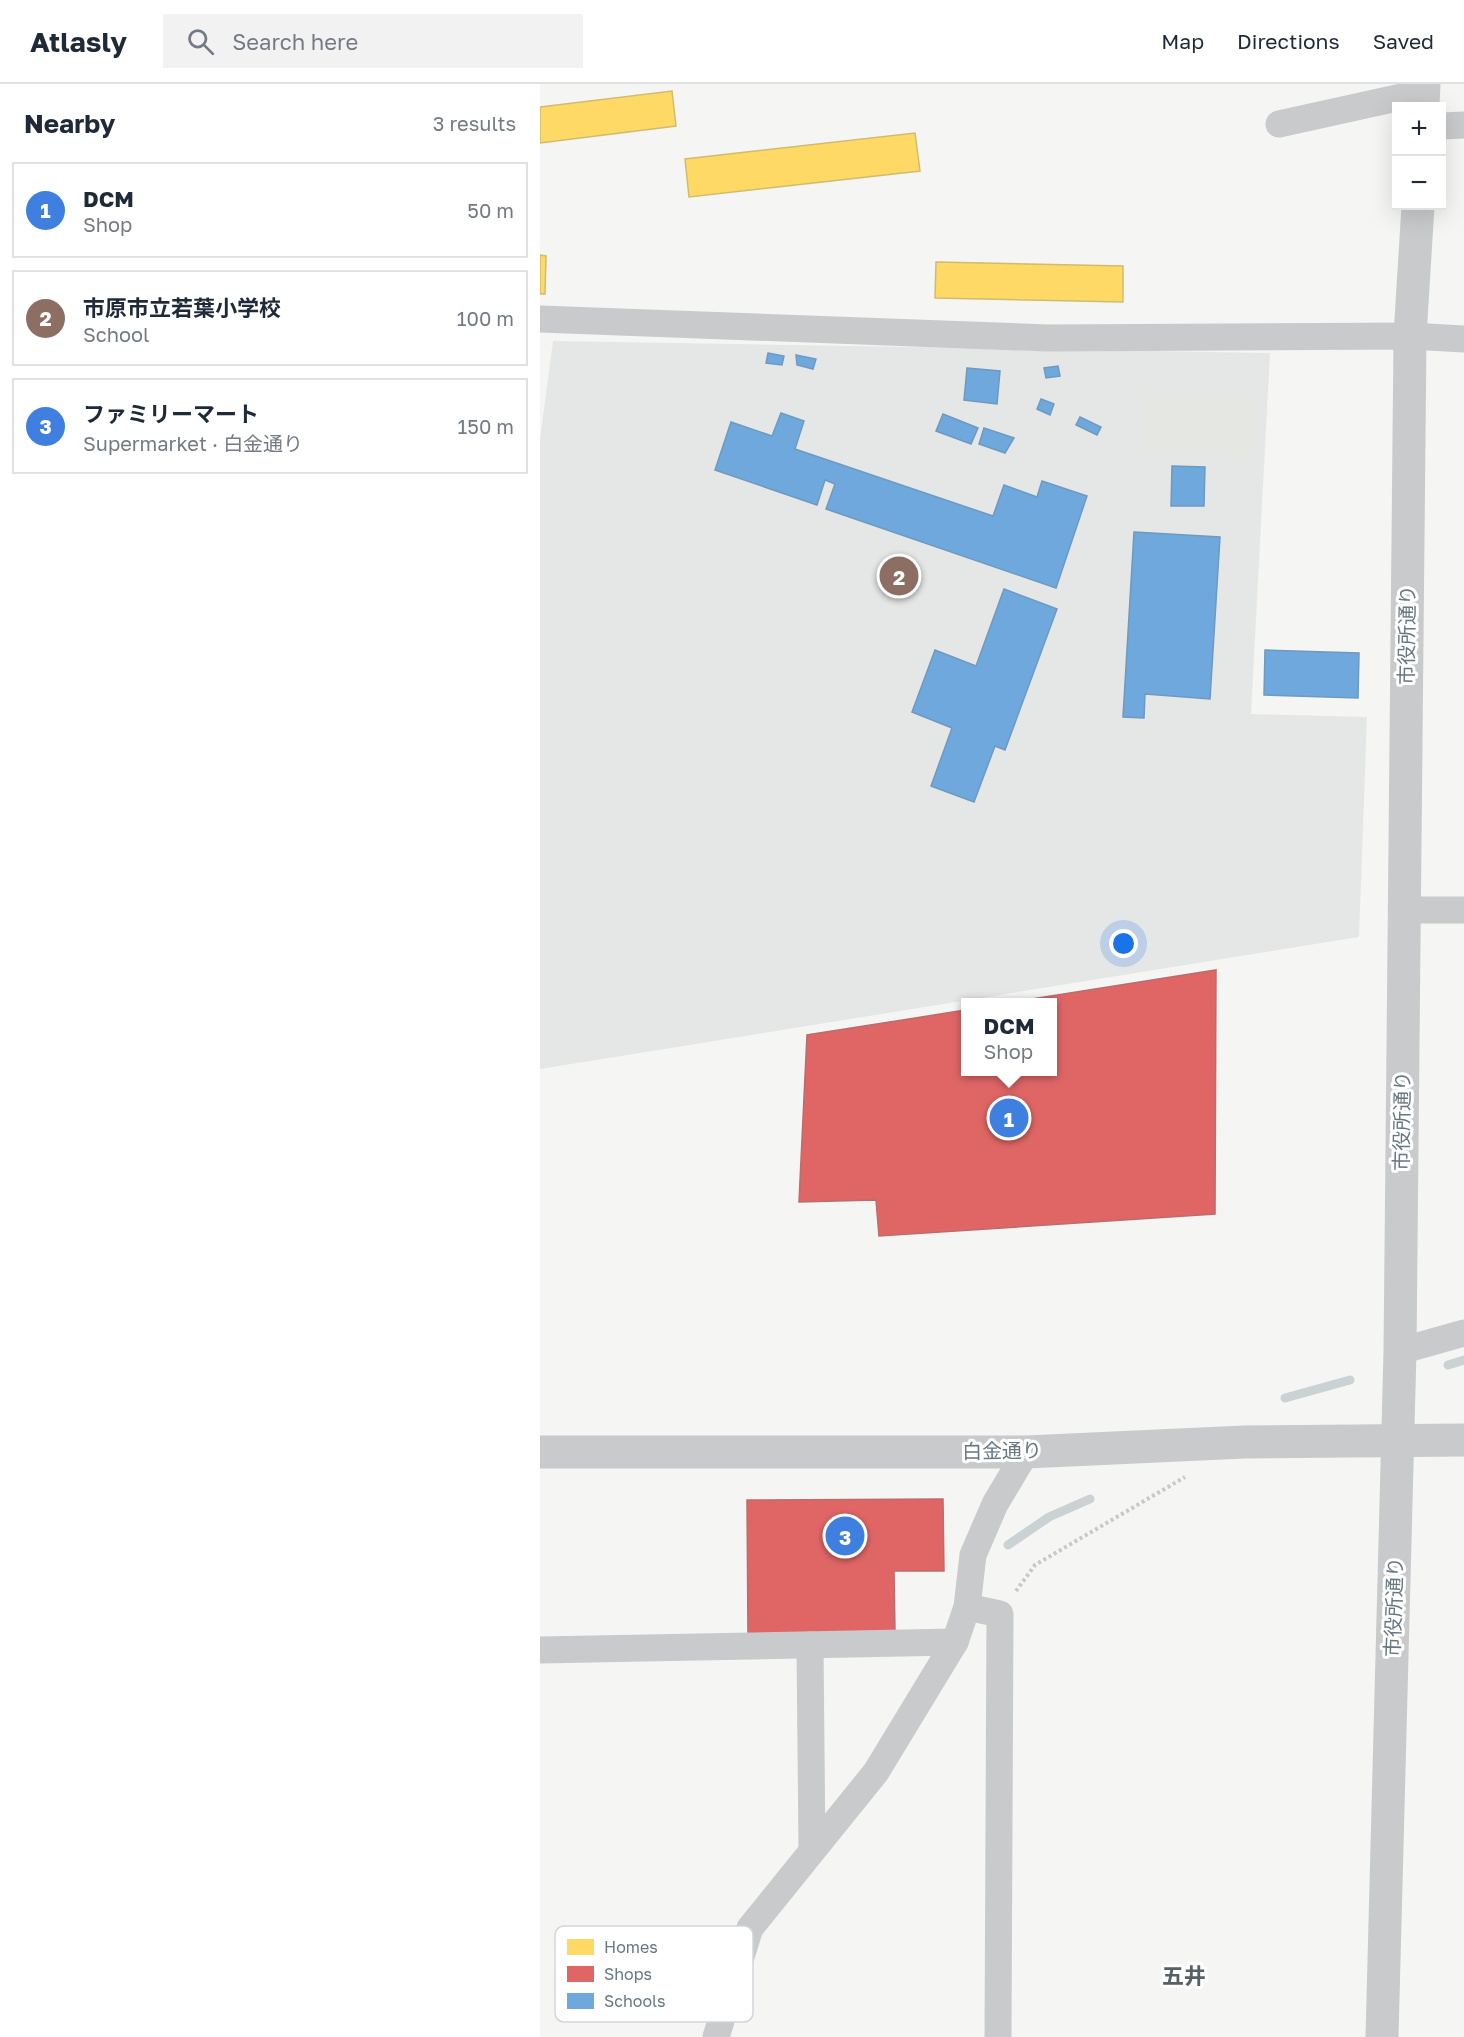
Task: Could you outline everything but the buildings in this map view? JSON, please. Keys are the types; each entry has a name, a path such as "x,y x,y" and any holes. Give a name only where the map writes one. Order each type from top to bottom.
{"street":[{"path":"1279,124 1424,94"},
{"path":"1446,126 1464,125"},
{"name":"市役所通り","path":"1382,2037 1400,1351 1410,336 1418,210"},
{"path":"540,320 1048,338 1410,336 1464,339"},
{"path":"1404,910 1464,910"},
{"path":"1400,1351 1464,1333"},
{"name":"白金通り","path":"540,1452 1026,1452 1245,1442 1464,1440"},
{"path":"752,1926 876,1772 955,1642 967,1607 973,1555 995,1504 1026,1452"},
{"path":"967,1607 1000,1614 998,2037"},
{"path":"540,1650 955,1642"},
{"path":"810,1646 812,1850"},
{"path":"716,2037 721,2022"}],"path":[{"path":"1000,1614 1035,1565 1189,1475"}],"shaded area":[{"path":"553,341 1270,353 1251,714 1367,717 1359,937 981,998 961,998 961,1001 540,1069 540,439"},
{"path":"1141,393 1252,394 1252,458 1141,457"}],"waterway":[{"path":"1448,1365 1464,1360"},
{"path":"1285,1398 1350,1380"},
{"path":"1008,1545 1049,1517 1090,1499"}],"place":[{"name":"市原市立若葉小学校","path":"899,576"},
{"name":"DCM","path":"1009,1118"},
{"name":"ファミリーマート","path":"845,1536"}],"district":[{"name":"五井","path":"1184,1976"}]}
